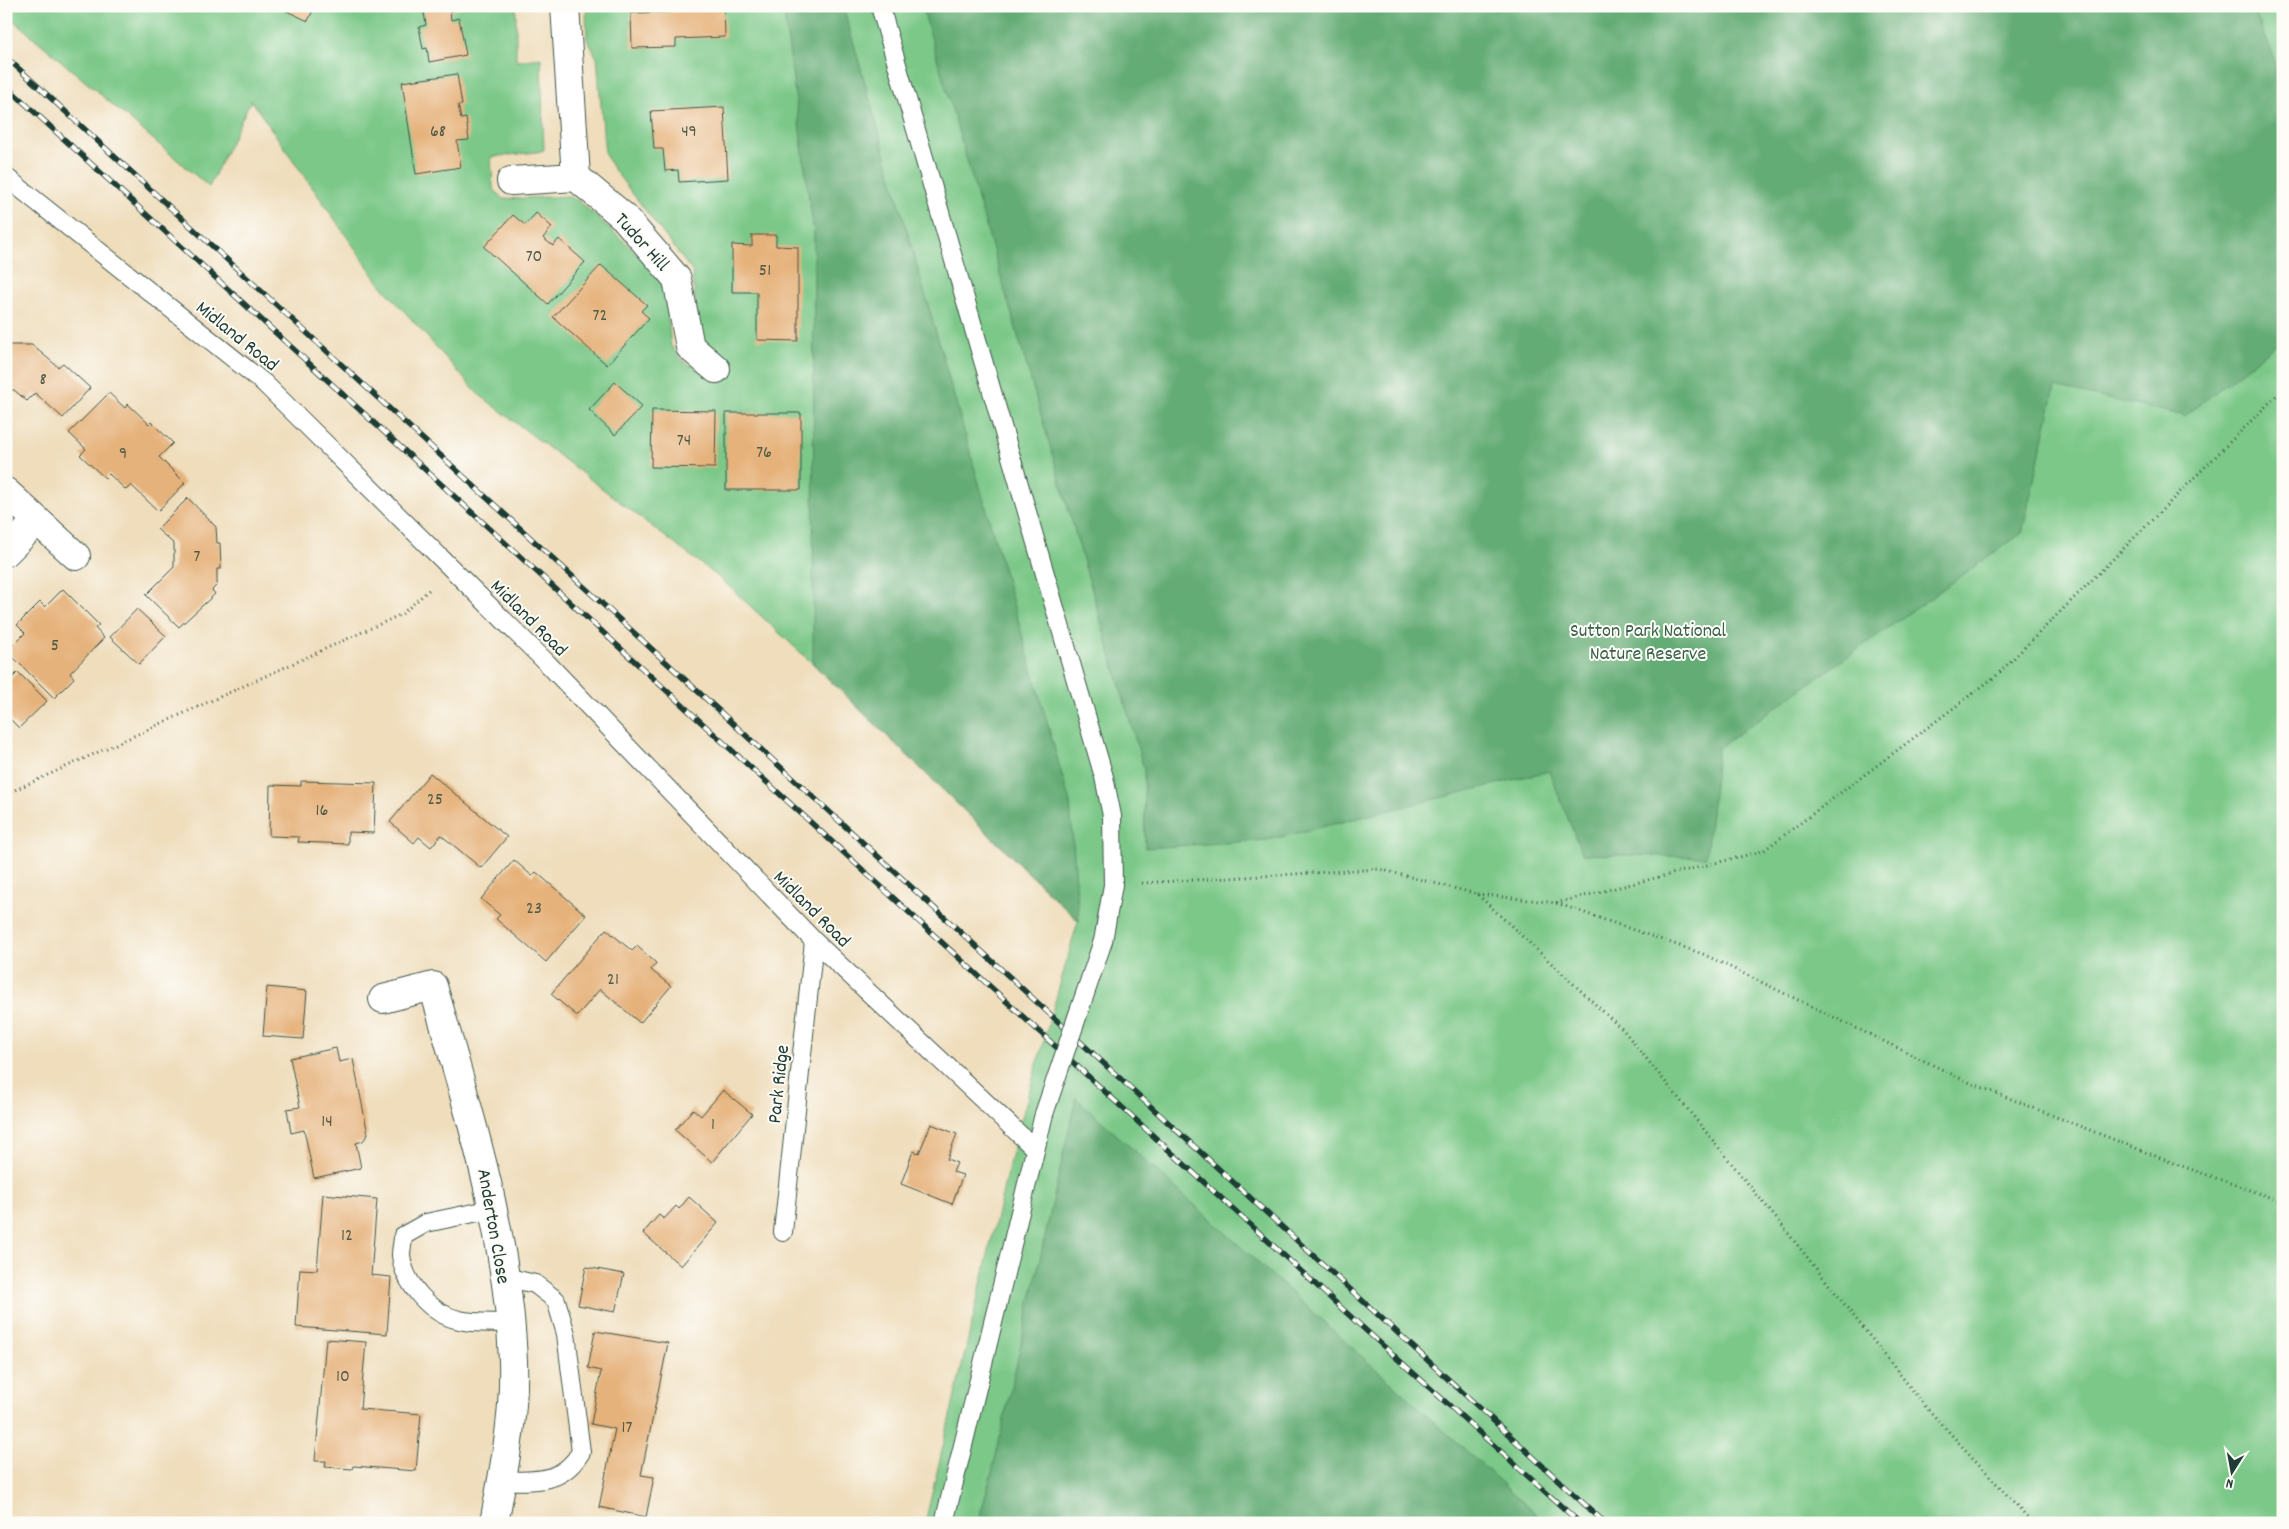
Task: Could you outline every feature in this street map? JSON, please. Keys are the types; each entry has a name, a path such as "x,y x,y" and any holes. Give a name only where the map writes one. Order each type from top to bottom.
{"street":[{"path":"511,181 576,177 566,6"},
{"name":"Tudor Hill","path":"576,177 624,217 677,278 690,347 716,369"},
{"path":"6,492 76,556"},
{"path":"6,552 37,521"},
{"name":"Anderton Close","path":"384,999 433,986 485,1166 504,1261 513,1362 510,1416 502,1481 494,1523"}],"lane":[{"path":"880,6 1104,777 1112,816 1113,885 1103,941 1034,1148 944,1523"},
{"name":"Midland Road","path":"6,176 264,383 547,663 814,941 1034,1148"},
{"name":"Park Ridge","path":"783,1232 814,941"},
{"path":"493,1209 426,1223 403,1236 401,1256 409,1279 422,1298 441,1312 459,1320 509,1323"},
{"path":"502,1481 550,1479 573,1465 581,1452 566,1334 556,1300 535,1284 505,1277"}],"path":[{"path":"1556,903 1763,851 1996,676 2283,390"},
{"path":"6,794 402,614 435,585"},
{"path":"1113,885 1380,869 1476,894 1556,903 1703,954 1968,1082 2168,1161 2283,1202"},
{"path":"1476,894 1624,1032 1784,1228 1925,1406 2033,1523"}],"green space":[{"name":"Sutton Park National Nature Reserve","path":"6,6 541,6 516,7 516,61 541,58 544,150 491,157 493,188 503,199 567,196 579,201 656,270 666,298 671,346 683,361 723,383 724,352 717,353 706,348 699,335 692,271 612,167 605,154 597,58 587,39 586,6 2283,6 2283,1523 925,1523 1012,1152 1078,921 813,664 722,580 477,393 380,284 251,100 209,187 6,14"},
{"path":"783,6 843,6 1070,803 1079,921 813,664 814,234"},
{"path":"922,6 2252,6 2273,54 2283,140 2283,339 2185,416 2055,387 2022,533 1718,748 1706,857 1582,854 1549,771 1268,840 1145,848 1144,769"},
{"path":"1076,1098 1546,1523 978,1523 994,1464"}],"building":[{"path":"276,6 315,6 308,21"},
{"path":"423,6 460,6 460,9 450,11 451,20 459,18 466,55 429,62 427,48 423,49 419,27 426,25"},
{"path":"671,6 724,6 725,37 676,39 676,47 632,48 631,13 672,12"},
{"path":"457,74 462,105 458,105 461,119 466,118 469,140 457,141 461,167 416,174 402,82"},
{"path":"724,107 728,179 679,182 678,170 665,171 663,149 654,149 651,111"},
{"path":"536,213 552,227 543,238 553,246 559,239 585,262 548,304 484,247 513,215 525,225"},
{"path":"752,235 776,235 776,246 798,247 798,341 757,340 757,292 732,292 732,245 752,246"},
{"path":"601,265 647,305 641,311 649,318 607,365 553,317"},
{"path":"6,345 32,345 58,367 63,363 90,388 63,418 35,393 27,401 14,390 6,390"},
{"path":"615,382 642,406 615,435 589,410"},
{"path":"109,393 125,408 128,404 173,443 159,457 185,483 158,511 131,485 126,490 109,474 105,478 80,455 86,449 69,433"},
{"path":"652,410 716,411 715,468 651,467"},
{"path":"726,413 801,413 801,490 726,490"},
{"path":"188,498 216,527 217,543 220,543 221,569 217,569 217,585 212,590 215,594 179,627 146,595 174,567 174,544 157,529"},
{"path":"63,589 99,625 95,628 104,638 70,673 74,678 54,698 7,651 25,633 17,625 40,602 45,607"},
{"path":"137,609 166,636 139,664 110,637"},
{"path":"18,672 47,701 19,728 6,715 6,684"},
{"path":"430,773 507,837 481,868 441,835 431,847 419,837 414,843 390,822"},
{"path":"301,781 376,783 374,833 348,832 348,844 298,842 299,837 269,836 270,785 301,786"},
{"path":"514,860 532,876 536,872 586,915 546,962 496,919 500,915 481,899"},
{"path":"606,929 632,951 637,946 656,963 651,970 671,986 640,1023 600,989 577,1016 551,994"},
{"path":"267,987 307,991 303,1039 263,1036"},
{"path":"336,1048 339,1062 353,1059 368,1134 363,1141 356,1143 361,1168 314,1178 304,1130 291,1133 287,1109 300,1107 290,1058"},
{"path":"723,1090 752,1114 712,1162 675,1130 693,1109 701,1116"},
{"path":"931,1124 957,1134 947,1159 957,1163 953,1172 963,1175 952,1204 901,1184 913,1151 919,1153"},
{"path":"323,1194 377,1199 371,1275 391,1277 387,1334 296,1327 300,1269 317,1270"},
{"path":"689,1197 718,1223 681,1266 643,1233 659,1215 664,1219 676,1206 679,1209"},
{"path":"586,1267 624,1274 615,1312 578,1305"},
{"path":"595,1331 668,1343 641,1475 654,1477 646,1517 599,1507 615,1429 591,1424 601,1371 588,1368"},
{"path":"326,1339 366,1342 360,1409 421,1414 416,1471 353,1466 352,1469 325,1467 326,1461 315,1461"}],"railway":[{"path":"6,57 1605,1523"},
{"path":"6,86 1361,1326 1580,1523"}]}
